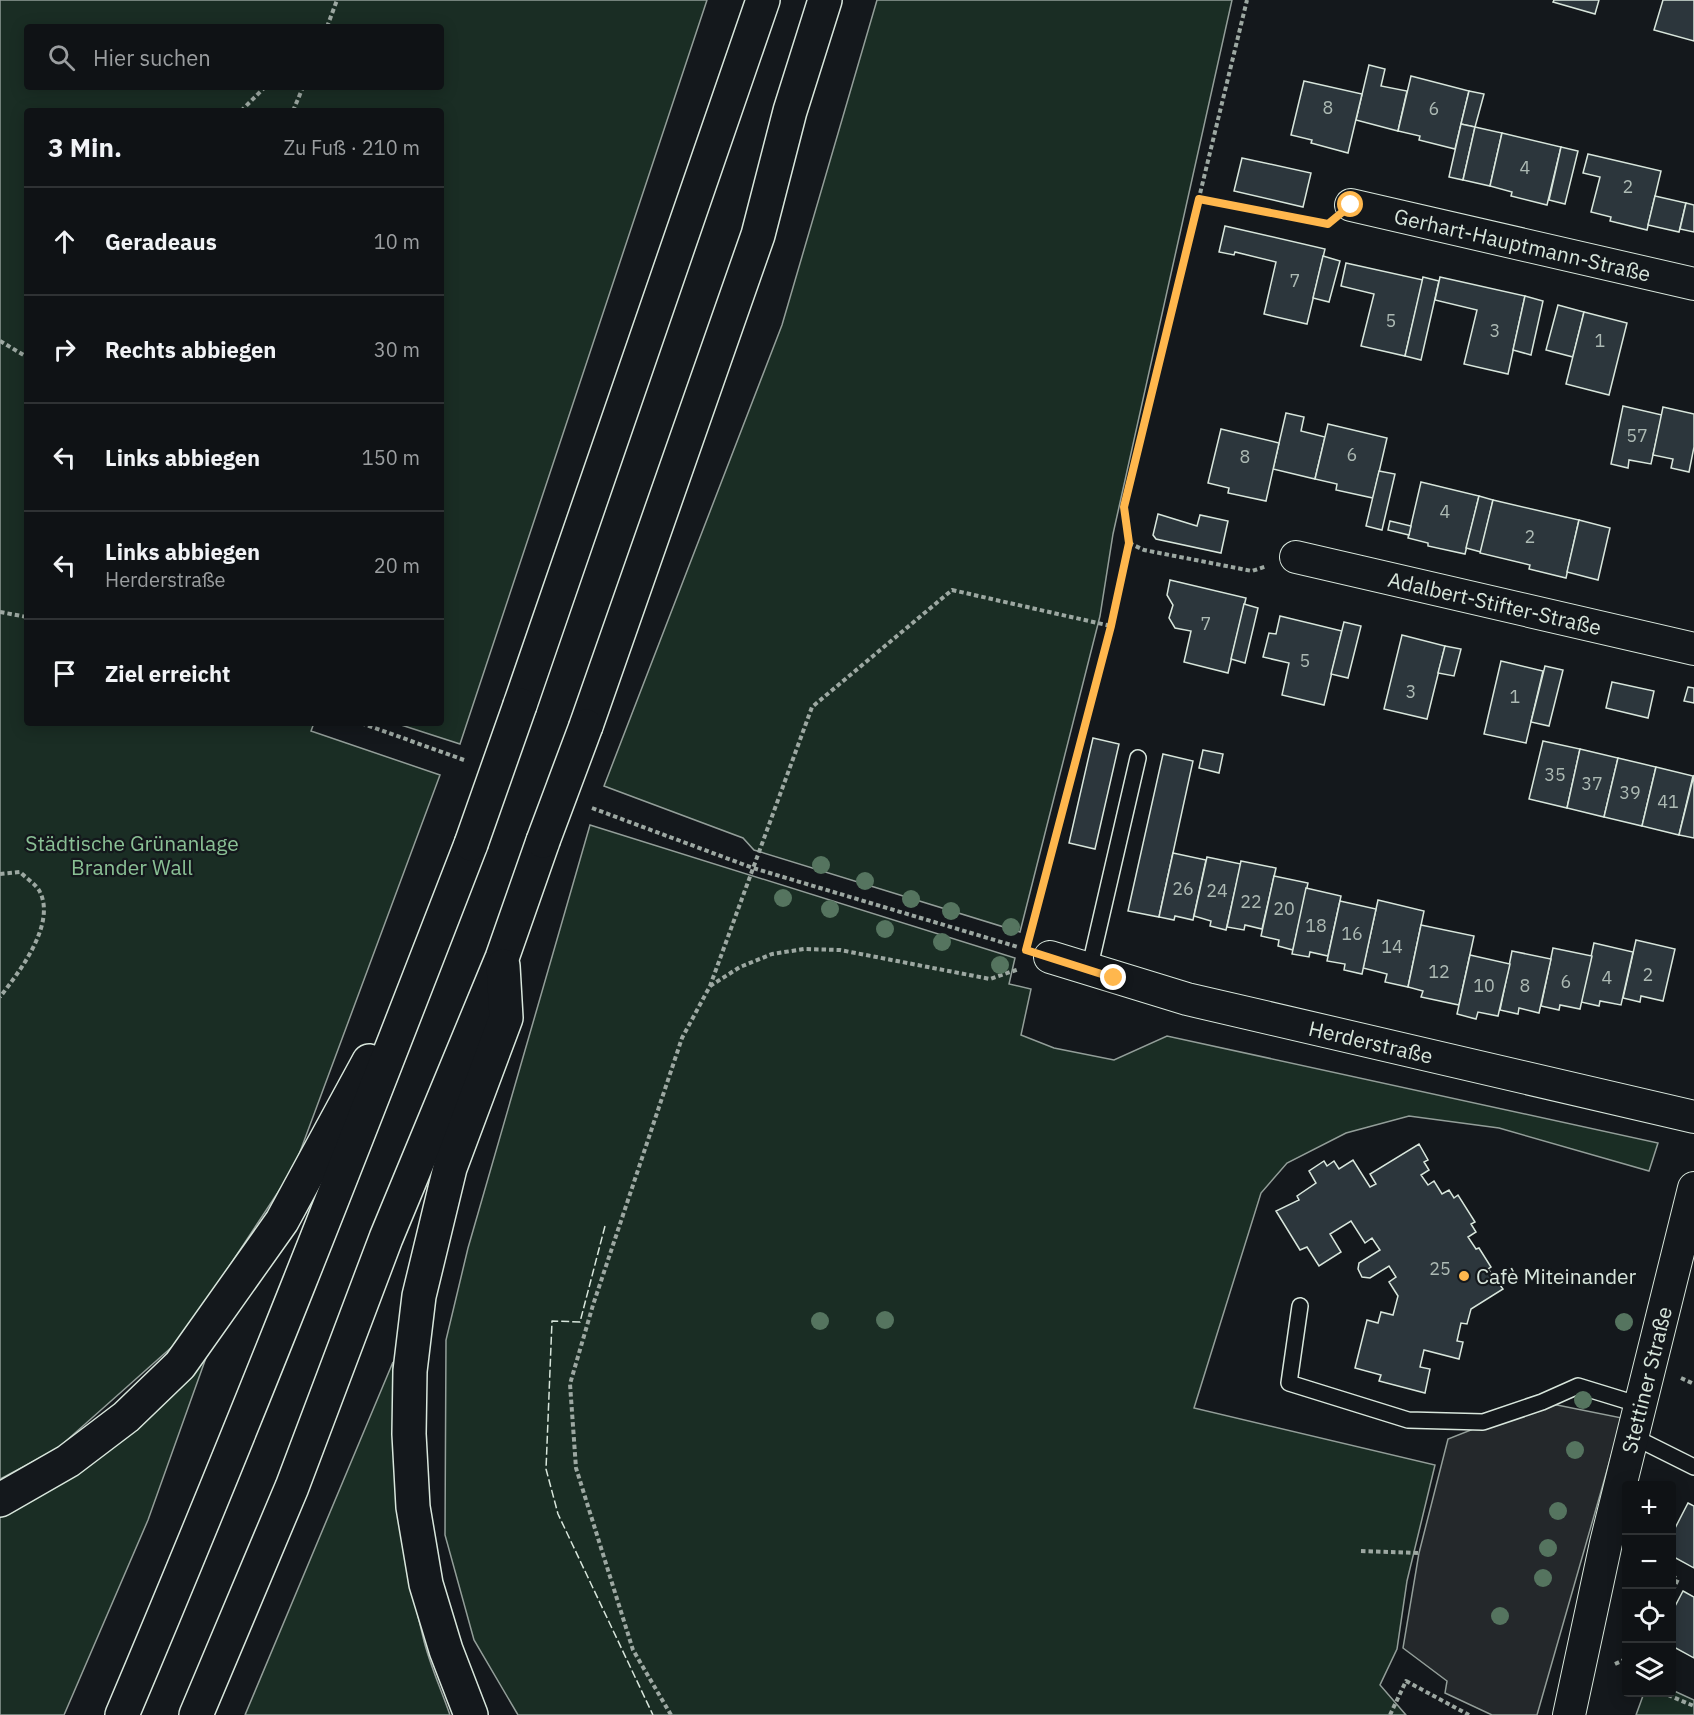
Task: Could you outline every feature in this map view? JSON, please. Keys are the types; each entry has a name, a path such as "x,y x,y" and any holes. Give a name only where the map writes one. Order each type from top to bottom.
{"highway":[{"path":"122,1715 230,1459 471,844 763,0"},
{"path":"196,1715 292,1487 387,1239 502,958 586,726 758,234 790,111 825,0"},
{"path":"0,1500 68,1461 126,1417 180,1365 282,1221 430,949"},
{"path":"471,1715 446,1650 426,1584 413,1507 409,1434 411,1371 419,1296 450,1168 506,1018 502,958"}],"street":[{"name":"Gerhart-Hauptmann-Straße","path":"1351,205 1694,284"},
{"name":"Adalbert-Stifter-Straße","path":"1296,557 1694,649"},
{"name":"Herderstraße","path":"1038,954 1187,999 1694,1117"},
{"name":"Stettiner Straße","path":"1569,1715 1632,1436 1694,1188"}],"lane":[{"path":"1089,970 1138,758"},
{"path":"1300,1306 1289,1383 1408,1420 1483,1422 1542,1402 1578,1386 1640,1404"},
{"path":"1632,1436 1694,1467"}],"path":[{"path":"327,24 337,0"},
{"path":"710,986 740,967 772,954 804,949 840,950 990,979 1038,954 1129,543 1124,507 1247,0"},
{"path":"245,108 262,90"},
{"path":"294,108 302,90"},
{"path":"1199,199 1328,224 1351,205"},
{"path":"0,341 24,355"},
{"path":"1129,543 1144,550 1252,571 1296,557"},
{"path":"671,1715 633,1650 576,1468 570,1384 593,1305 682,1038 710,986 812,707 952,590 1111,626"},
{"path":"0,612 24,616"},
{"path":"369,726 475,764"},
{"path":"586,806 753,868 1038,954"},
{"path":"0,874 20,872 40,892 44,923 26,963 0,997"},
{"path":"1361,1551 1419,1552"},
{"path":"1390,1715 1406,1681 1469,1715"},
{"path":"1673,1697 1694,1706"}],"green space":[{"name":"Städtische Grünanlage Brander Wall","path":"0,0 707,0 460,744 404,726 444,726 444,108 24,108 24,726 313,726 311,731 440,775 294,1168 182,1338 57,1449 0,1479"},
{"path":"877,0 1232,0 1113,534 1100,616 1020,932 754,850 743,838 604,786 782,325"},
{"path":"590,825 1015,958 1009,984 1031,989 1021,1035 1054,1048 1114,1060 1167,1036 1658,1143 1649,1171 1499,1128 1409,1116 1346,1133 1287,1163 1261,1193 1194,1408 1435,1465 1407,1581 1397,1649 1380,1685 1406,1715 518,1715 474,1640 445,1535 446,1340 468,1248"},
{"path":"207,1355 148,1520 64,1715 0,1715 0,1513"},
{"path":"393,1362 400,1500 409,1569 426,1647 450,1715 245,1715"},
{"path":"1676,1692 1694,1700 1694,1715 1636,1715 1643,1697 1676,1697"}],"shaded area":[{"path":"1542,1402 1622,1418 1537,1715 1492,1715 1445,1693 1447,1681 1403,1648 1419,1553 1448,1439"}],"building":[{"path":"1554,0 1599,0 1595,14 1553,2"},
{"path":"1663,0 1694,0 1694,41 1654,30"},
{"path":"1369,65 1385,69 1381,86 1407,91 1398,131 1356,120"},
{"path":"1411,76 1469,91 1455,149 1419,140 1420,136 1398,131"},
{"path":"1304,81 1362,94 1348,153 1291,135"},
{"path":"1469,91 1484,94 1475,127 1461,124"},
{"path":"1461,124 1475,127 1463,180 1449,177"},
{"path":"1475,127 1502,133 1490,186 1463,180"},
{"path":"1502,133 1561,147 1547,205 1511,196 1512,192 1490,186"},
{"path":"1561,147 1578,151 1565,204 1549,200"},
{"path":"1588,154 1661,171 1647,230 1610,221 1611,217 1591,212 1600,177 1583,173"},
{"path":"1242,158 1311,173 1303,207 1234,191"},
{"path":"1655,196 1686,203 1679,232 1648,225"},
{"path":"1686,203 1694,205 1694,232 1680,229"},
{"path":"1225,226 1325,249 1307,324 1264,314 1276,262 1235,252 1234,255 1219,252"},
{"path":"1323,256 1340,261 1329,302 1313,298"},
{"path":"1346,263 1423,280 1405,356 1361,346 1374,294 1341,286"},
{"path":"1423,277 1439,281 1421,360 1405,356"},
{"path":"1440,277 1525,296 1508,374 1464,364 1477,310 1435,300"},
{"path":"1525,296 1543,301 1531,355 1513,350"},
{"path":"1558,305 1584,312 1573,357 1546,350"},
{"path":"1584,312 1627,323 1609,395 1566,384"},
{"path":"1623,406 1662,415 1651,464 1629,460 1628,468 1611,464"},
{"path":"1663,407 1694,414 1694,447 1689,472 1671,468 1673,459 1653,455"},
{"path":"1286,413 1304,417 1301,431 1325,437 1315,479 1273,469"},
{"path":"1328,424 1387,438 1373,498 1336,490 1337,484 1315,479"},
{"path":"1221,429 1279,443 1266,501 1228,493 1229,488 1208,483"},
{"path":"1379,471 1395,474 1382,530 1366,526"},
{"path":"1421,482 1479,496 1465,554 1428,546 1428,543 1408,538"},
{"path":"1479,496 1493,500 1481,552 1466,548"},
{"path":"1493,500 1579,520 1566,578 1529,569 1530,565 1480,553"},
{"path":"1158,514 1197,526 1200,515 1228,521 1221,553 1156,539 1153,535"},
{"path":"1579,520 1610,528 1598,580 1567,572"},
{"path":"1390,521 1411,526 1409,535 1388,530"},
{"path":"1170,580 1246,598 1228,673 1184,662 1191,631 1175,628 1169,618 1173,605 1167,595"},
{"path":"1244,604 1258,608 1245,663 1231,659"},
{"path":"1280,616 1342,631 1324,705 1282,695 1289,663 1263,657 1269,633 1276,634"},
{"path":"1344,622 1361,626 1348,678 1331,674"},
{"path":"1402,635 1445,646 1427,719 1384,709"},
{"path":"1445,646 1461,649 1454,676 1438,673"},
{"path":"1501,661 1543,671 1526,743 1484,734"},
{"path":"1545,666 1563,670 1549,726 1531,722"},
{"path":"1612,682 1654,691 1648,718 1606,708"},
{"path":"1688,687 1694,688 1694,703 1684,701"},
{"path":"1093,738 1119,744 1095,849 1069,843"},
{"path":"1543,741 1580,749 1567,808 1529,799"},
{"path":"1580,749 1618,758 1604,817 1567,808"},
{"path":"1203,750 1223,754 1219,773 1199,768"},
{"path":"1163,754 1193,761 1159,917 1128,911"},
{"path":"1618,758 1656,767 1642,826 1604,817"},
{"path":"1656,767 1693,776 1679,835 1642,826"},
{"path":"1694,775 1694,838 1679,835"},
{"path":"1173,853 1206,860 1193,920 1175,916 1174,920 1159,917"},
{"path":"1207,857 1241,864 1226,930 1210,926 1211,921 1194,916"},
{"path":"1241,861 1276,868 1262,929 1245,925 1244,930 1227,927"},
{"path":"1274,876 1308,883 1293,950 1278,946 1279,940 1261,936"},
{"path":"1306,888 1341,896 1328,956 1310,952 1309,957 1292,954"},
{"path":"1378,900 1424,911 1408,987 1385,982 1387,974 1363,968"},
{"path":"1340,901 1376,909 1362,974 1344,970 1345,964 1327,961"},
{"path":"1421,925 1474,936 1459,1005 1421,997 1423,991 1408,987"},
{"path":"1636,940 1675,949 1663,1001 1641,996 1640,1002 1623,998"},
{"path":"1594,943 1633,952 1621,1005 1600,1001 1599,1006 1581,1002"},
{"path":"1553,948 1592,956 1580,1009 1560,1005 1559,1010 1541,1006"},
{"path":"1512,951 1551,959 1539,1013 1519,1008 1518,1014 1500,1010"},
{"path":"1470,955 1510,964 1498,1016 1478,1012 1476,1019 1457,1014"},
{"path":"1419,1144 1428,1160 1424,1162 1429,1170 1421,1175 1428,1185 1434,1181 1442,1194 1449,1190 1454,1198 1458,1195 1475,1222 1471,1224 1476,1232 1468,1237 1476,1249 1479,1248 1491,1267 1488,1269 1503,1289 1471,1309 1467,1324 1461,1323 1457,1341 1463,1342 1459,1359 1424,1350 1420,1367 1430,1369 1425,1393 1379,1381 1381,1375 1355,1368 1367,1320 1378,1323 1381,1312 1393,1315 1398,1296 1389,1282 1396,1277 1389,1266 1370,1278 1362,1277 1358,1269 1359,1263 1380,1250 1372,1238 1365,1243 1351,1221 1330,1234 1341,1252 1319,1266 1307,1247 1300,1250 1276,1211 1299,1200 1297,1196 1316,1183 1309,1171 1324,1161 1327,1166 1334,1161 1339,1169 1353,1160 1370,1187 1376,1184 1370,1174"},
{"path":"1688,1503 1694,1506 1694,1568 1676,1558 1676,1526"},
{"path":"1683,1591 1694,1597 1694,1658 1676,1648 1676,1604"}],"fence":[{"path":"605,1226 580,1322 552,1321 546,1469 558,1514 653,1715"}],"place":[{"name":"Cafè Miteinander","path":"1464,1276"}],"route":[{"path":"1114,978 1026,950 1111,626 1129,543 1124,507 1199,199 1328,224 1351,205"}]}
